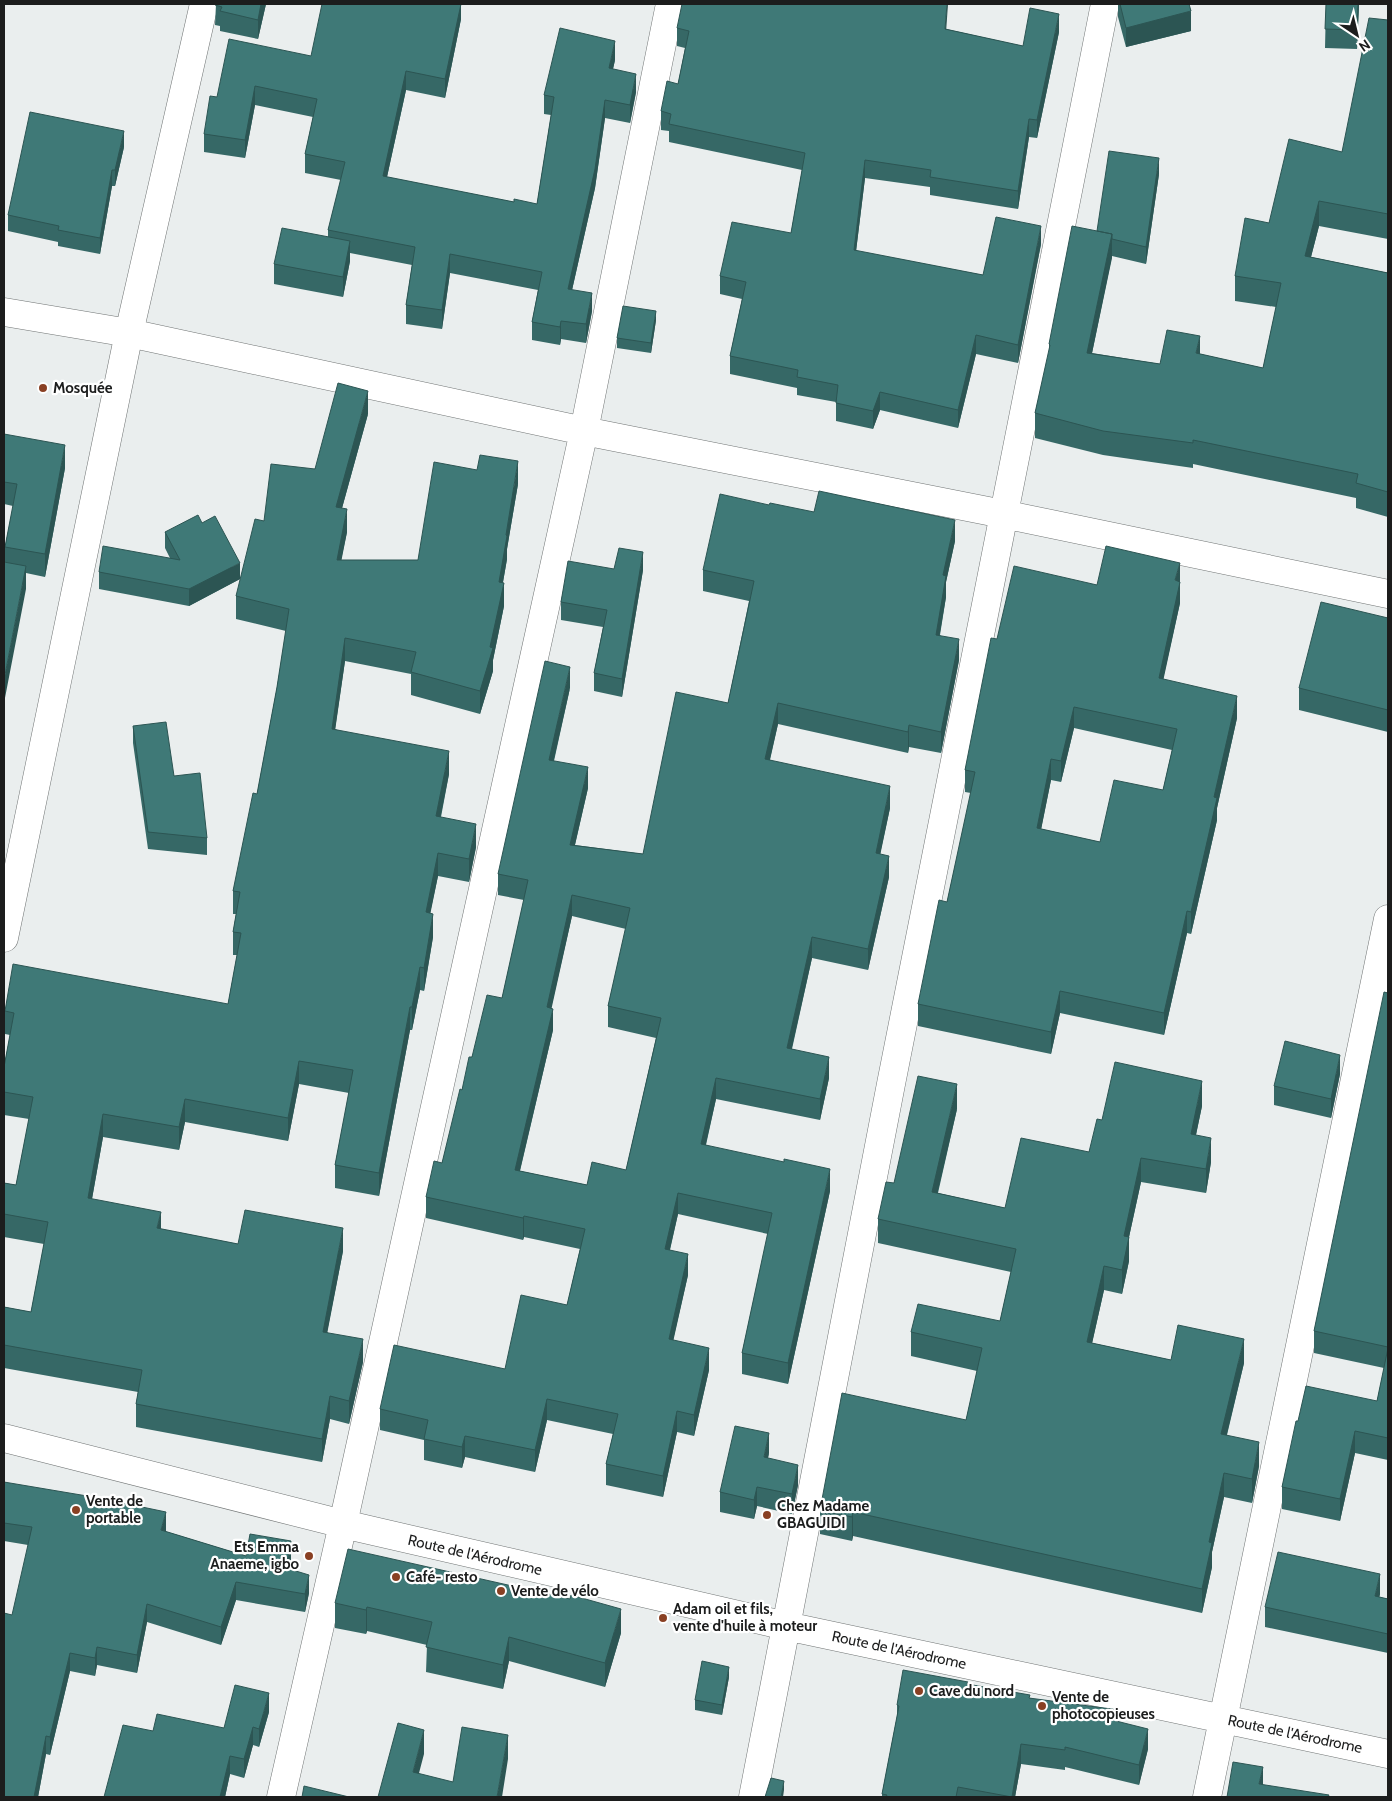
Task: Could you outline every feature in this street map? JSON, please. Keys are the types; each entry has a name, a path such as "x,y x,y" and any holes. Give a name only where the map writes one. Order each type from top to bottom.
{"street":[{"path":"4,938 129,333 204,4"},
{"path":"281,1797 584,431 670,4"},
{"path":"753,1797 1003,514 1105,4"},
{"path":"4,312 129,333 584,431 1003,514 1388,594"},
{"path":"1207,1797 1388,919"},
{"name":"Route de l'Aérodrome","path":"4,1438 343,1524 786,1626 1388,1754"}],"building":[{"path":"216,4 261,4 258,20 220,11 222,7"},
{"path":"322,4 461,4 445,79 406,71 383,176 514,202 514,199 537,204 554,97 544,95 560,28 615,41 609,68 636,74 630,105 605,100 595,169 568,289 592,293 586,324 561,321 560,327 532,322 542,272 450,254 442,310 406,305 415,247 328,230 345,162 305,154 317,99 255,86 245,140 204,134 210,96 217,97 229,39 311,56"},
{"path":"682,4 947,4 945,29 1023,46 1030,8 1059,14 1037,120 1029,119 1018,191 930,177 931,170 865,160 854,250 983,275 996,217 1041,226 1018,345 976,335 958,410 880,392 873,411 836,403 838,385 797,377 798,370 730,356 746,282 720,276 732,222 791,233 805,153 669,124 671,114 661,111 667,81 678,84 689,31 677,28"},
{"path":"1120,4 1189,4 1191,11 1126,28"},
{"path":"1326,4 1358,4 1357,30 1325,29"},
{"path":"1369,18 1388,20 1388,214 1319,201 1305,256 1388,273 1388,492 1356,483 1358,474 1193,440 1193,443 1103,431 1035,413 1050,345 1072,226 1112,234 1087,353 1160,364 1167,330 1200,336 1196,353 1263,368 1281,283 1235,276 1245,218 1269,223 1289,139 1342,152"},
{"path":"30,112 124,131 115,170 112,170 100,238 58,230 59,226 8,215"},
{"path":"1109,151 1159,158 1146,247 1112,239 1112,234 1097,231"},
{"path":"282,228 350,241 343,277 274,264"},
{"path":"623,306 656,311 651,343 617,338"},
{"path":"338,383 368,391 336,507 347,509 337,560 418,560 434,462 477,470 480,455 518,461 499,582 504,583 490,647 493,648 480,691 411,672 416,652 345,638 332,729 449,751 436,816 476,824 469,859 438,853 426,912 433,914 424,968 420,967 412,1007 410,1007 379,1173 335,1165 353,1070 299,1061 288,1118 185,1099 179,1127 103,1114 88,1198 161,1212 157,1228 238,1244 245,1210 343,1228 323,1332 363,1339 349,1401 330,1396 322,1439 136,1404 142,1370 4,1345 4,1307 31,1312 48,1222 4,1214 4,1183 16,1185 33,1097 4,1092 4,1067 14,1013 5,1011 13,964 228,1004 241,933 233,932 240,892 233,891 253,793 257,794 289,609 236,596 255,519 264,521 271,464 315,469"},
{"path":"4,434 65,445 45,554 5,547 17,484 4,482"},
{"path":"819,491 955,520 943,575 946,576 936,635 959,639 941,732 909,725 908,732 778,703 765,759 890,786 876,853 889,856 868,949 812,937 787,1048 829,1057 820,1099 716,1078 701,1144 784,1162 784,1159 830,1169 788,1363 742,1353 772,1213 678,1193 665,1249 688,1254 669,1339 709,1348 694,1415 677,1411 663,1476 606,1464 618,1414 547,1399 535,1450 465,1436 462,1447 424,1439 428,1420 380,1409 394,1345 505,1369 521,1295 567,1305 585,1229 426,1197 434,1161 442,1163 460,1089 462,1090 469,1057 472,1057 487,995 502,998 528,880 498,874 545,661 570,667 549,760 588,767 570,845 643,854 676,692 728,703 754,581 703,570 720,494 769,505 770,503 814,512","holes":["572,895 630,908 608,1006 661,1018 626,1170 592,1162 587,1185 515,1170 553,1009 547,1007"]},
{"path":"198,515 202,523 215,516 240,563 189,589 99,572 103,546 180,560 165,532"},
{"path":"1106,546 1180,563 1175,580 1180,582 1159,678 1237,696 1214,797 1217,798 1191,912 1187,911 1164,1013 1060,991 1051,1032 918,1004 939,900 947,902 975,772 965,770 991,638 997,639 1014,566 1097,585","holes":["1074,707 1177,729 1163,790 1114,780 1100,842 1037,828 1051,759 1061,761"]},
{"path":"619,548 643,552 622,679 594,673 607,610 561,602 568,561 614,569"},
{"path":"4,562 26,566 4,680"},
{"path":"1321,602 1388,618 1388,710 1299,688"},
{"path":"166,722 174,776 200,773 207,838 148,832 133,726"},
{"path":"1384,992 1388,993 1388,1347 1314,1331"},
{"path":"1285,1041 1340,1055 1331,1099 1274,1086"},
{"path":"1115,1062 1202,1081 1191,1134 1211,1138 1206,1169 1141,1158 1124,1236 1129,1237 1122,1270 1104,1266 1087,1342 1171,1360 1178,1325 1244,1339 1221,1434 1259,1442 1252,1479 1224,1473 1209,1542 1212,1543 1202,1589 853,1512 852,1517 820,1510 842,1393 966,1420 982,1348 911,1332 918,1304 1000,1321 1016,1249 878,1219 886,1182 894,1183 918,1076 957,1084 932,1192 1005,1208 1021,1138 1089,1152 1097,1119 1102,1120"},
{"path":"1388,1348 1388,1438 1355,1431 1340,1499 1282,1487 1296,1421 1298,1421 1306,1386 1377,1401"},
{"path":"735,1426 769,1433 764,1457 798,1465 792,1494 757,1487 754,1500 720,1492"},
{"path":"4,1482 99,1498 166,1512 161,1530 246,1556 250,1534 291,1541 286,1568 309,1575 305,1594 236,1582 221,1627 147,1604 137,1655 97,1647 95,1658 70,1653 50,1737 46,1736 34,1797 4,1797 4,1613 12,1615 32,1527 4,1523"},
{"path":"348,1549 570,1599 571,1595 621,1609 605,1663 509,1637 503,1665 426,1647 432,1622 367,1607 366,1610 335,1603"},
{"path":"1278,1552 1380,1574 1375,1596 1388,1599 1388,1634 1265,1607"},
{"path":"702,1661 729,1667 722,1705 695,1700"},
{"path":"903,1670 1030,1695 1029,1698 1119,1710 1116,1721 1148,1729 1139,1765 1065,1747 1065,1750 1021,1744 1012,1797 958,1787 956,1797 886,1797 887,1795 882,1794 899,1706 897,1705"},
{"path":"235,1685 269,1693 259,1729 253,1727 244,1759 230,1756 220,1797 104,1797 123,1725 153,1731 157,1714 224,1728"},
{"path":"398,1723 424,1730 413,1772 453,1782 462,1727 508,1735 497,1797 378,1797"},
{"path":"1233,1762 1263,1767 1259,1784 1329,1795 1328,1797 1227,1797"},
{"path":"771,1778 784,1781 781,1797 765,1797"},
{"path":"304,1786 349,1797 302,1797"}],"place":[{"name":"Mosquée","path":"43,388"},
{"name":"Vente de portable","path":"76,1510"},
{"name":"Chez Madame GBAGUIDI","path":"767,1515"},
{"name":"Ets Emma Anaeme, igbo","path":"309,1556"},
{"name":"Café- resto","path":"396,1577"},
{"name":"Vente de vélo","path":"501,1591"},
{"name":"Adam oil et fils, vente d'huile à moteur","path":"663,1618"},
{"name":"Cave du nord","path":"919,1691"},
{"name":"Vente de photocopieuses","path":"1042,1706"}]}
